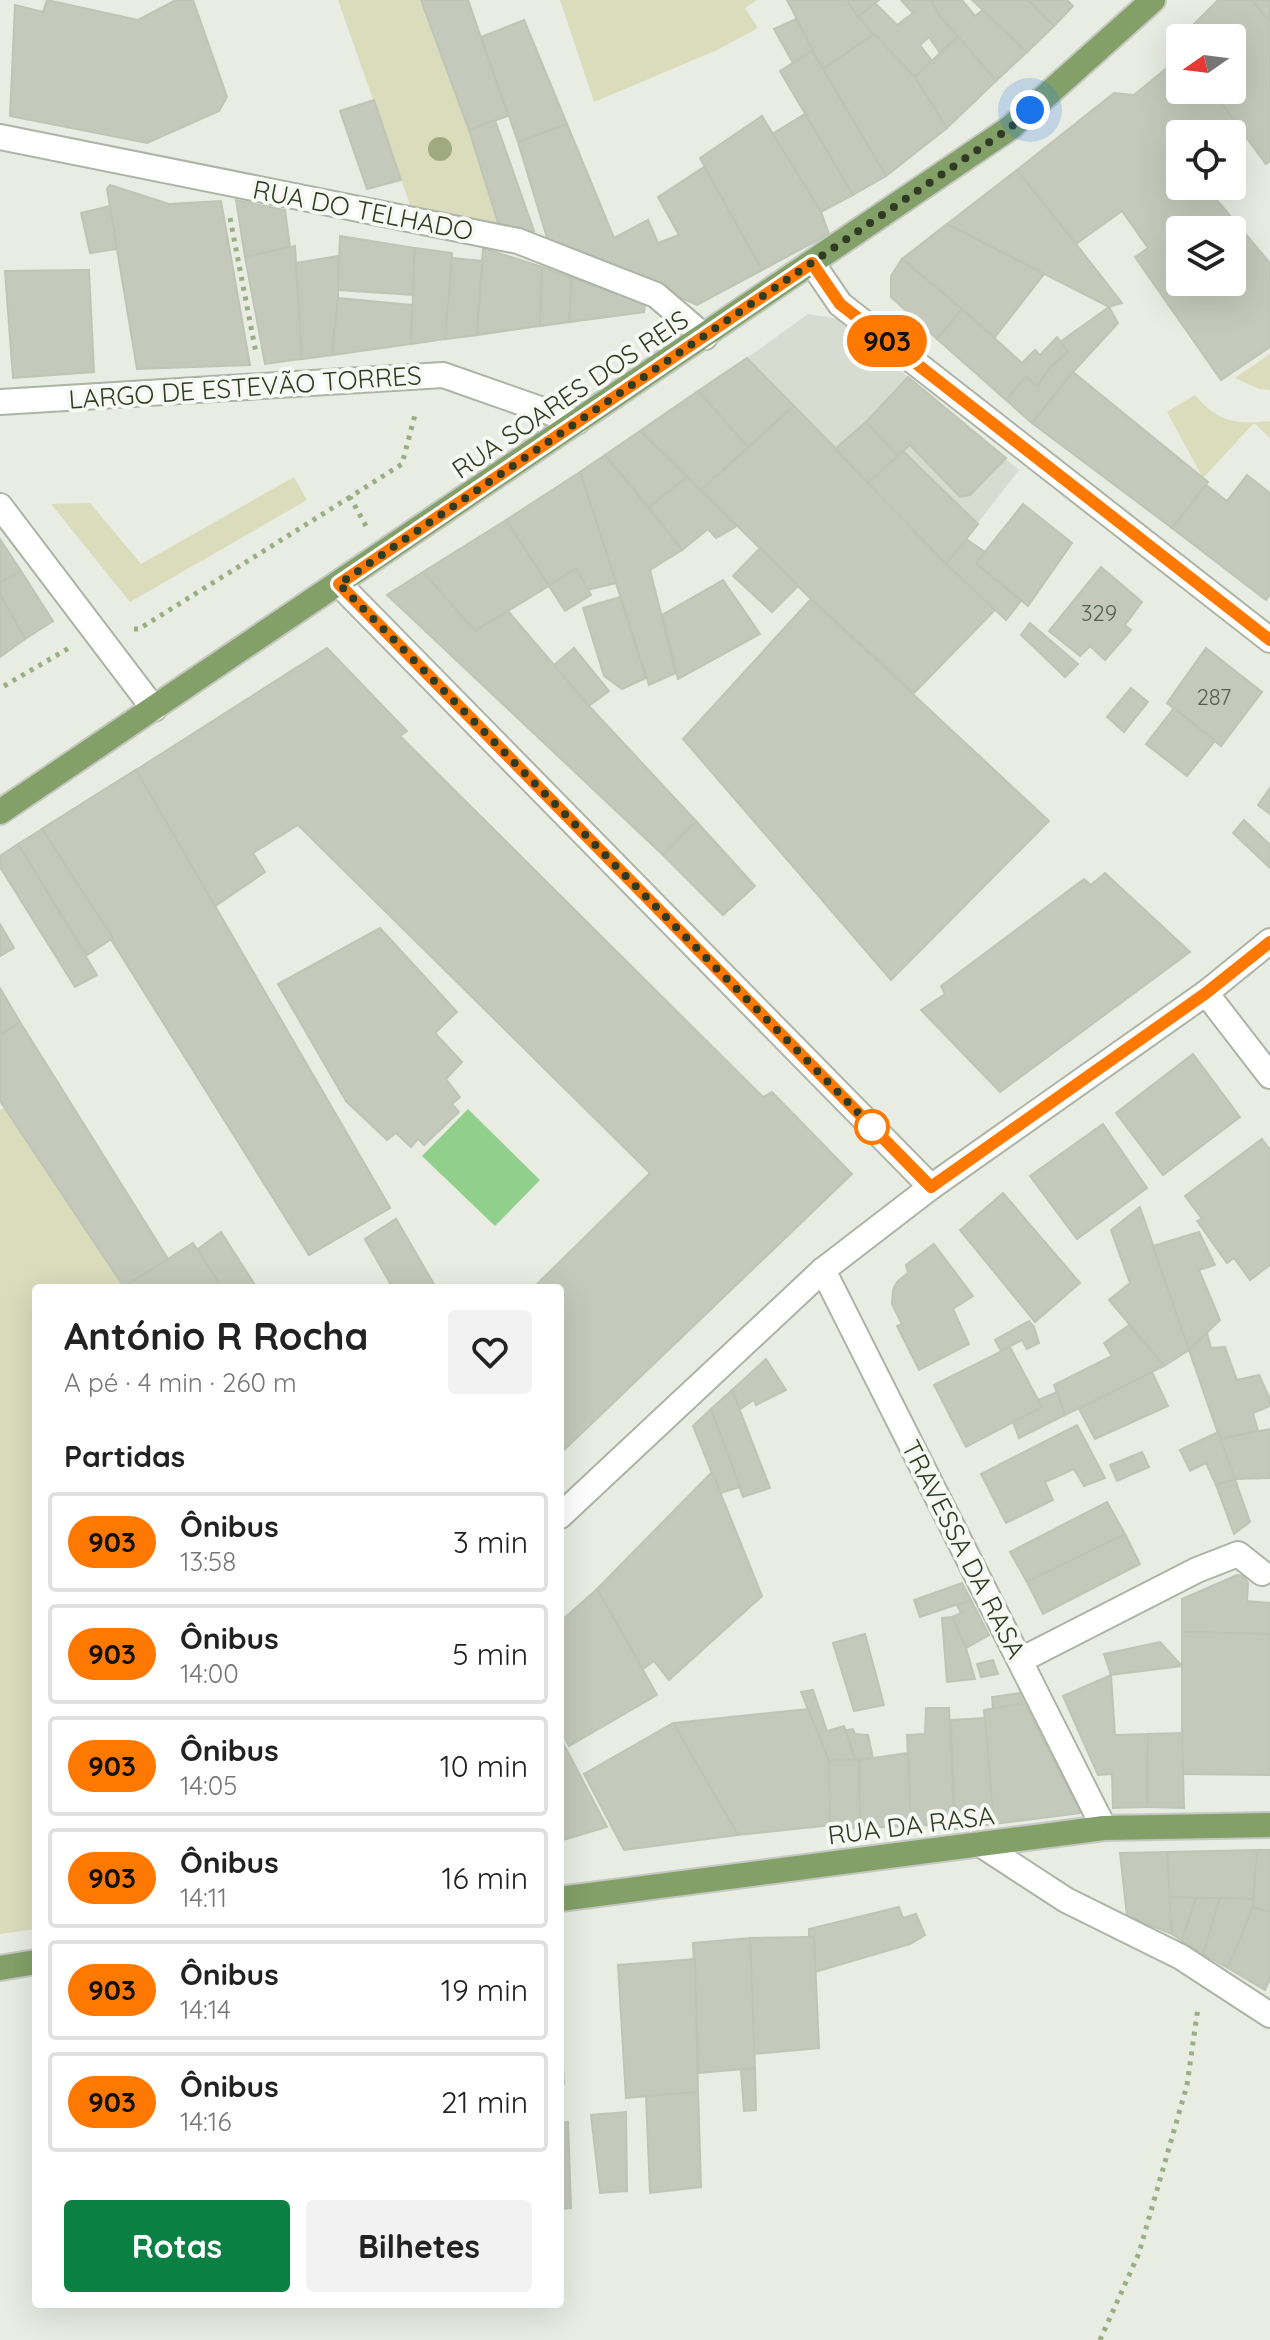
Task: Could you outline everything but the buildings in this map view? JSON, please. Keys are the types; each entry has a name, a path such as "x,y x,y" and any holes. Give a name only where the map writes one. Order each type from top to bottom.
{"main road":[{"name":"RUA SOARES DOS REIS","path":"0,812 1010,128 1153,0"},
{"name":"RUA DA RASA","path":"564,1898 1104,1828 1270,1825"},
{"path":"0,1968 32,1963"}],"street":[{"name":"RUA DO TELHADO","path":"0,137 518,241 656,295 705,337"},
{"path":"812,263 840,304 1270,640"},
{"name":"LARGO DE ESTEVÃO TORRES","path":"0,402 443,375 577,422"},
{"path":"0,506 154,709"},
{"path":"339,584 931,1187"},
{"path":"564,1512 823,1270 931,1187 1206,993 1270,941"},
{"path":"1206,993 1270,1076"},
{"name":"TRAVESSA DA RASA","path":"823,1270 1104,1828"},
{"path":"1021,1660 1197,1570 1238,1554 1262,1573"},
{"path":"980,1844 1066,1900 1181,1957 1270,2015"}],"path":[{"path":"230,216 262,386"},
{"path":"4,686 94,632 139,629 402,464 426,376"},
{"path":"350,497 383,554"},
{"path":"1100,2340 1139,2253 1187,2085 1203,1972"}],"shaded area":[{"path":"338,0 421,0 469,130 501,232 413,213"},
{"path":"560,0 757,0 745,8 758,28 717,50 594,102"},
{"path":"808,314 839,319 1019,470 946,564 747,358"},
{"path":"1270,354 1270,390 1259,389 1235,378"},
{"path":"1195,395 1212,411 1228,420 1270,421 1270,438 1254,423 1203,478 1167,412"},
{"path":"294,477 307,500 130,602 51,504 90,503 141,564"},
{"path":"4,1108 122,1284 32,1284 32,1930 0,1934 0,1110"},
{"path":"468,1109 540,1180 495,1226 422,1156"}],"bus line":[{"name":"903","path":"1270,640 840,304 812,263 339,584 931,1187 1206,993 1270,942"}],"route":[{"path":"872,1127 880,1135 339,584 1010,128 1030,110"}]}
